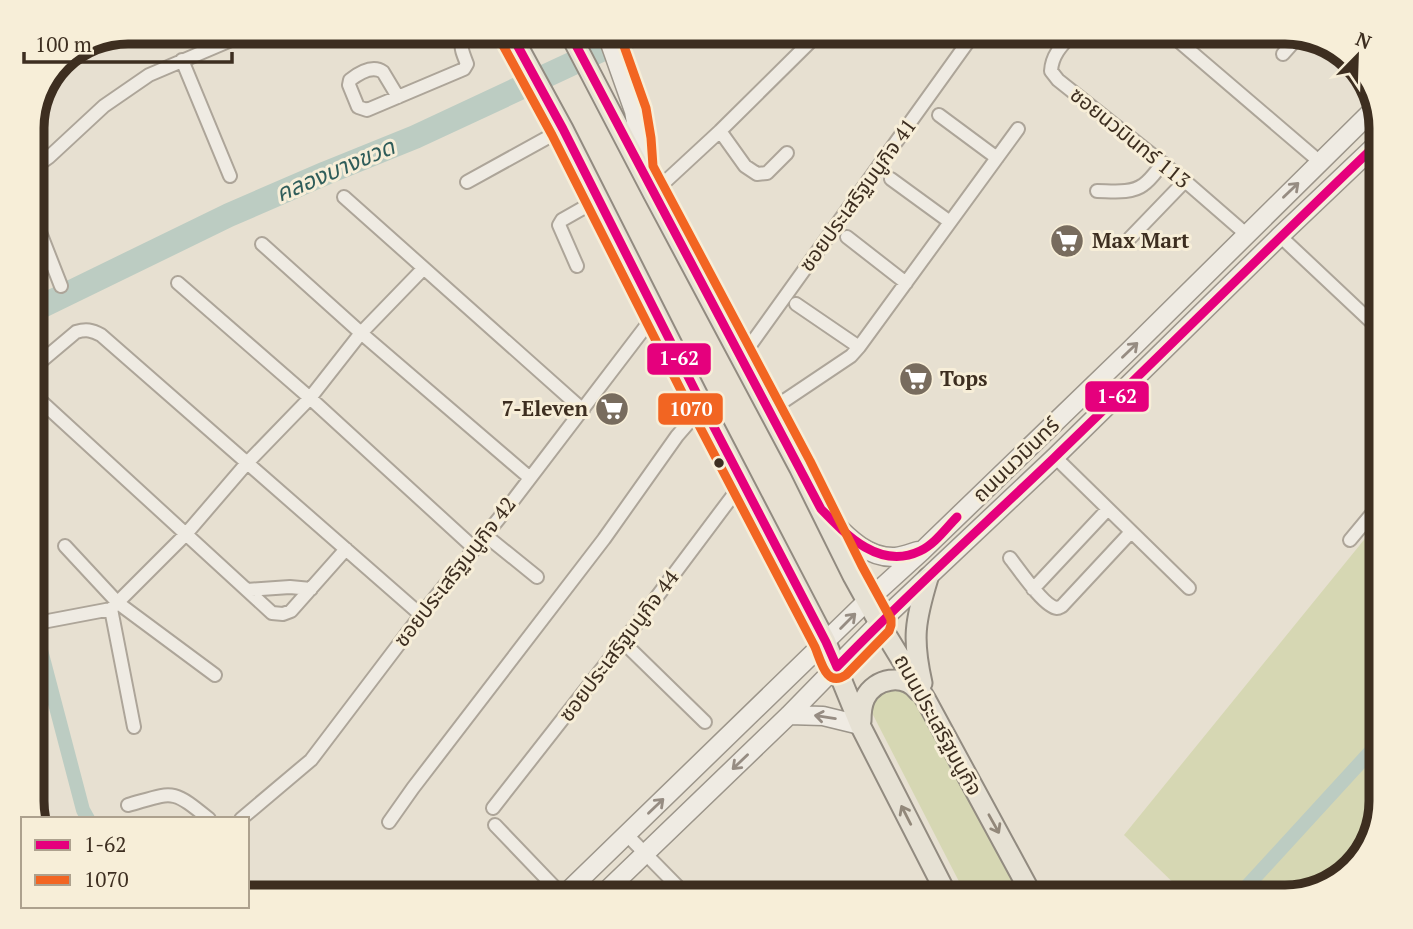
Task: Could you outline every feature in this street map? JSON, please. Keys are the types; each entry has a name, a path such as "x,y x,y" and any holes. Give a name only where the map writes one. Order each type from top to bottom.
{"main road":[{"path":"517,44 826,642 860,725 941,885"},
{"name":"ถนนประเสริฐมนูกิจ","path":"575,44 867,601 926,700 1026,885"},
{"path":"610,44 636,121 641,169"},
{"name":"ถนนนวมินทร์","path":"575,885 1121,359 1368,115"},
{"name":"ถนนนวมินทร์","path":"613,885 789,715 879,623 1055,457 1280,236 1369,156"},
{"path":"821,509 858,545 876,554 895,557 922,551"},
{"path":"926,700 916,658 915,638 919,609 928,578"},
{"path":"860,725 866,696 878,683 896,679 913,685 926,700"},
{"path":"789,715 823,716 860,725"}],"street":[{"path":"44,161 104,106 149,75 220,44"},
{"path":"398,97 464,69 467,64 462,44"},
{"path":"653,193 808,44"},
{"name":"ซอยประเสริฐมนูกิจ 41","path":"741,358 966,44"},
{"name":"ซอยนวมินทร์ 113","path":"1064,44 1052,62 1051,71 1058,80 1185,181 1246,234"},
{"path":"1182,44 1320,162"},
{"path":"1283,54 1292,44"},
{"path":"181,60 230,176"},
{"path":"939,115 997,158"},
{"path":"467,182 559,121"},
{"path":"769,411 851,356 859,347 1018,129"},
{"path":"720,131 745,166 757,174 767,173 787,153"},
{"path":"1097,191 1130,191 1138,188 1144,185 1163,163"},
{"path":"891,179 950,222"},
{"path":"1130,238 1185,181"},
{"path":"344,197 583,410"},
{"path":"577,266 559,225 562,220 599,199"},
{"path":"1280,236 1369,320"},
{"path":"847,237 905,283"},
{"path":"44,243 61,286"},
{"path":"262,244 530,478"},
{"path":"44,622 114,606 186,534 247,463 310,398 361,333 424,269"},
{"path":"178,283 310,398 474,548"},
{"path":"796,304 859,347"},
{"name":"ซอยประเสริฐมนูกิจ 42","path":"243,817 311,760 656,313"},
{"path":"44,359 76,332 85,330 101,335 421,615"},
{"path":"44,404 272,613 283,614 291,611 346,549"},
{"path":"389,822 604,539 677,436 703,405"},
{"path":"1055,457 1188,588"},
{"name":"ซอยประเสริฐมนูกิจ 44","path":"493,808 624,642 743,482"},
{"path":"1033,589 1108,509"},
{"path":"1350,540 1369,518"},
{"path":"1010,558 1033,589 1053,607 1058,608 1131,532"},
{"path":"485,535 537,577"},
{"path":"65,546 114,606 215,675"},
{"path":"247,590 290,587 311,589"},
{"path":"114,606 134,727"},
{"path":"624,642 705,722"},
{"path":"128,805 174,794 207,817"},
{"path":"495,825 552,885"},
{"path":"627,835 676,885"}],"green space":[{"path":"1369,534 1368,818 1361,838 1345,861 1317,879 1296,885 1176,885 1124,835"},
{"path":"890,685 911,690 1019,885 961,885 871,711 873,698"}],"waterway":[{"name":"คลองบางขวด","path":"44,305 229,215 415,137 614,44"},
{"path":"44,662 87,817"},
{"path":"1248,885 1369,753"}],"transit line":[{"name":"1070","path":"502,44 552,135 825,671 829,676 839,678 846,675 889,631 891,619 653,166 646,108 623,44"},
{"name":"1-62","path":"517,44 563,129 837,667 1369,152"},
{"name":"1-62","path":"575,44 821,509 853,539 878,553 891,556 905,556 920,551 957,517"}],"place":[{"name":"Max Mart","path":"1067,241"},
{"name":"Tops","path":"916,379"},
{"name":"7-Eleven","path":"612,409"}]}
